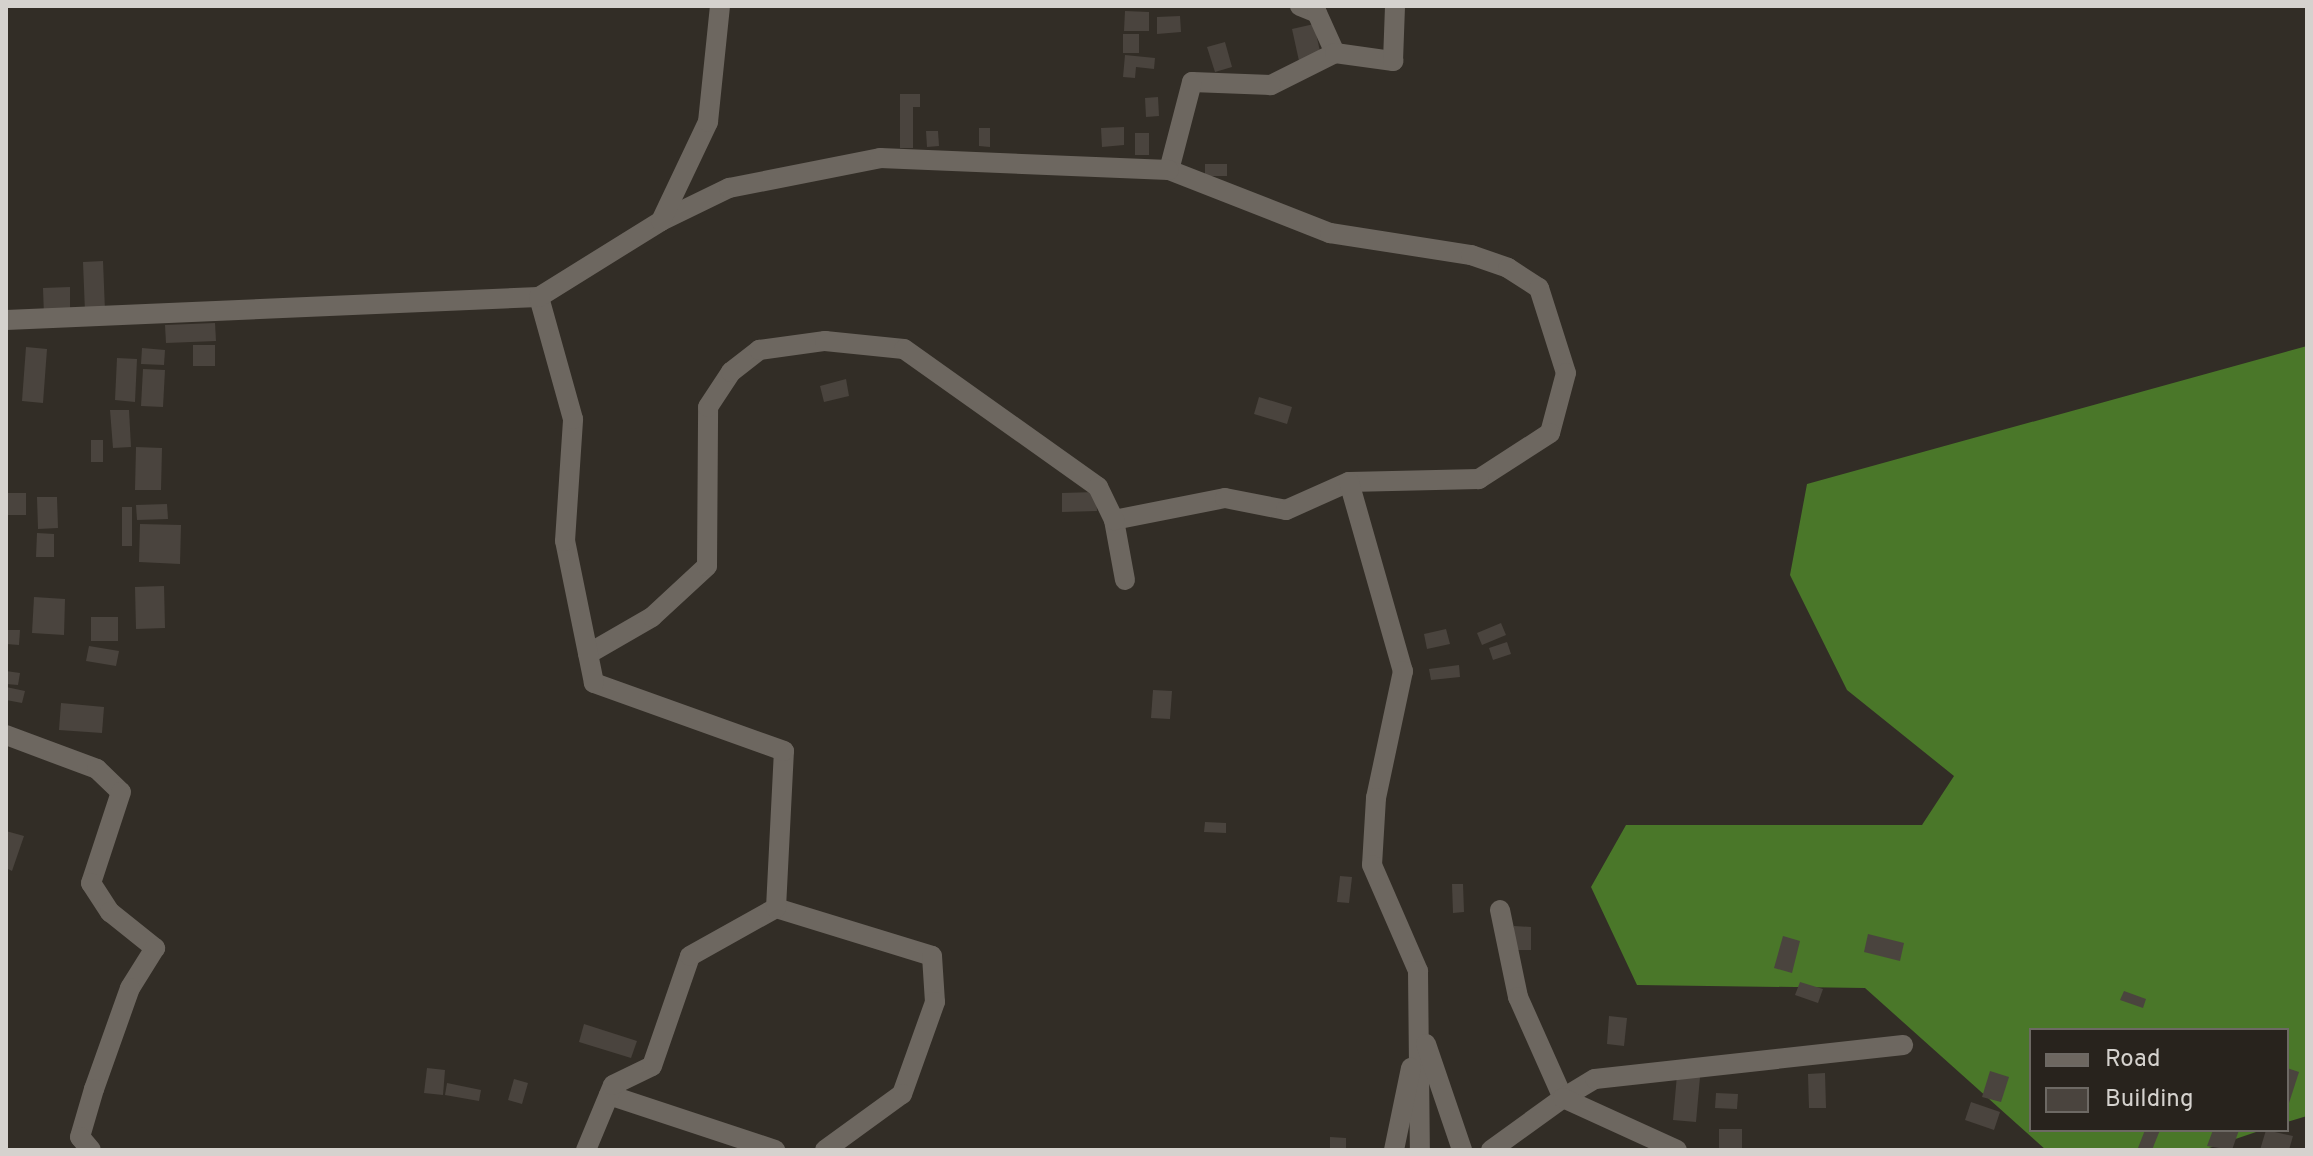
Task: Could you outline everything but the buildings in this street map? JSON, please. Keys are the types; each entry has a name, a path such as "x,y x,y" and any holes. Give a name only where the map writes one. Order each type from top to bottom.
{"street":[{"path":"661,221 708,122 720,6"},
{"path":"1300,6 1317,13 1335,53"},
{"path":"1169,170 1192,82 1271,85 1335,53 1393,61 1395,6"},
{"path":"6,320 539,297 661,221 729,188 880,158 1169,170 1330,233 1471,255 1539,288 1566,373 1550,433 1479,479 1349,482 1286,510 1225,498 1114,520"},
{"path":"539,297 573,419 565,541 594,683 784,751 776,908"},
{"path":"588,654 652,617 707,566 708,407 731,372 759,350 825,341 904,349 1098,487 1114,520 1125,580"},
{"path":"1349,482 1403,671 1376,798 1372,865 1418,971 1420,1150"},
{"path":"6,735 97,769 121,792 91,883 110,912 155,948 130,988 94,1089 80,1137 91,1150"},
{"path":"586,1150 613,1085 652,1066 690,956 776,908 932,956 935,1002 902,1094 825,1150"},
{"path":"1500,910 1518,997 1563,1098 1677,1150"},
{"path":"1394,1150 1420,1027"},
{"path":"1420,1027 1462,1150"},
{"path":"1491,1150 1595,1079 1903,1045"},
{"path":"609,1095 775,1150"}],"green space":[{"path":"2307,346 2307,1116 2289,1121 2289,1028 2029,1028 2029,1132 2256,1132 2203,1150 2046,1150 1865,988 1637,985 1591,887 1626,825 1922,825 1954,776 1847,690 1790,575 1807,484"}]}
